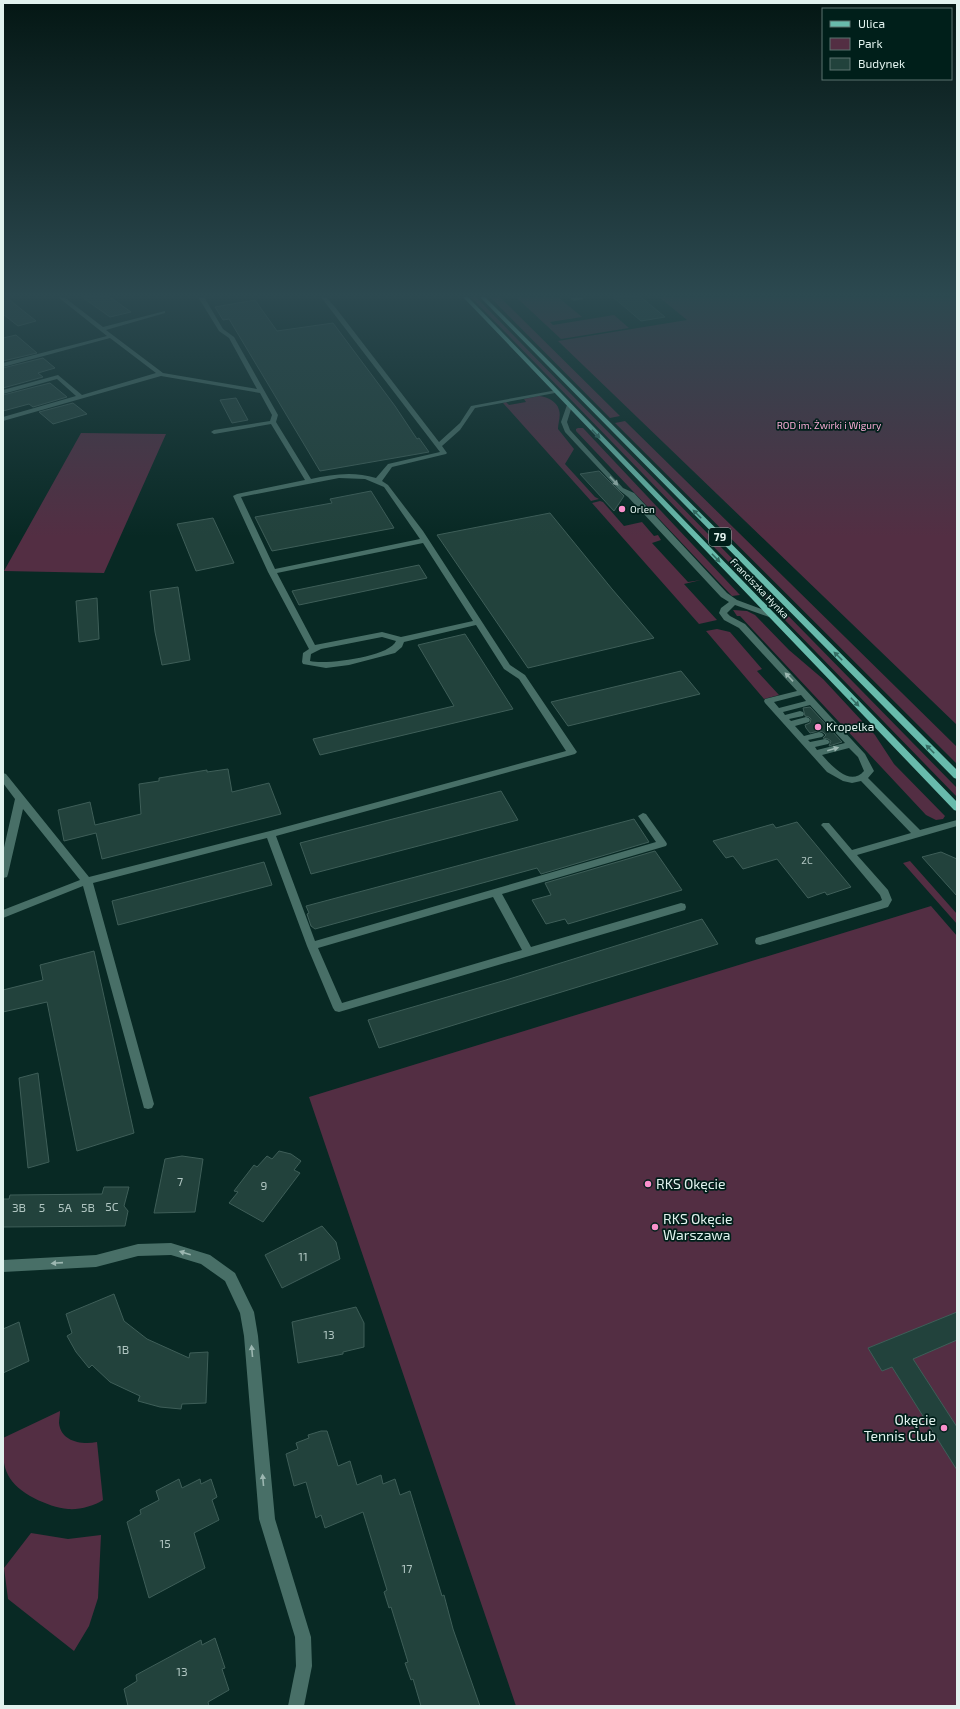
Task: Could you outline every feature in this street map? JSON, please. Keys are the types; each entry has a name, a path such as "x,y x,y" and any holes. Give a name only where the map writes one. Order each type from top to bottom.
{"main road":[{"name":"Franciszka Hynka","path":"541,377 957,808"},
{"name":"Franciszka Hynka","path":"561,377 957,776"}],"lane":[{"path":"3,392 58,377 81,396"},
{"path":"3,419 151,377"},
{"path":"176,377 262,392"},
{"path":"253,377 275,415 273,422 309,481"},
{"path":"378,481 390,465 444,453 385,377"},
{"path":"438,446 453,435 467,419 473,407 555,391"},
{"path":"569,406 564,422 567,431 621,488 631,495 724,595 734,602 772,616"},
{"path":"214,432 273,422"},
{"path":"3,914 87,881 270,834 572,752 522,677 507,667 424,540 386,486 378,481 352,474 309,481 237,496 272,572 313,649"},
{"path":"272,572 424,540"},
{"path":"734,602 724,610 723,613 729,620 742,626 802,692 839,734 862,756 869,771 863,778 852,780 843,778 830,770 768,701 802,692"},
{"path":"400,640 399,645 392,651 329,666 316,666 306,662 307,653 318,647 382,634 400,640 478,622"},
{"path":"783,718 818,711"},
{"path":"783,718 803,717"},
{"path":"805,743 822,738"},
{"path":"815,754 851,744"},
{"path":"3,776 87,881 148,1104"},
{"path":"863,778 918,834"},
{"path":"3,874 20,799"},
{"path":"312,946 662,844 643,816"},
{"path":"850,854 957,823"},
{"path":"760,941 884,904 887,900 884,893 826,825"},
{"path":"270,834 312,946 339,1008 681,906"},
{"path":"496,893 528,952"},
{"path":"3,1266 96,1261 138,1250 171,1249 204,1259 230,1277 247,1312 251,1336 267,1519 303,1636 304,1666 296,1706"}],"green space":[{"path":"549,377 554,377 957,788 957,797"},
{"path":"569,377 580,377 620,416 610,418"},
{"name":"ROD im. Żwirki i Wigury","path":"595,377 957,377 957,725"},
{"path":"539,396 551,400 556,404 560,412 558,429 574,449 565,464 595,497 599,499 591,501 503,403 506,402 509,405 526,402 524,399"},
{"path":"625,421 957,747 957,764 615,423"},
{"path":"578,428 583,428 740,595 732,596 576,431"},
{"path":"81,433 166,434 104,573 4,571"},
{"path":"600,501 603,502 624,526 642,522 654,536 658,535 661,540 652,543 688,582 701,580 684,584 717,620 699,624 592,503"},
{"path":"733,610 747,611 755,615 789,650 823,679 875,735 894,764 945,816 943,819 936,820 926,815 740,616 737,616"},
{"path":"717,629 730,632 762,669 757,671 779,695 764,699 706,631"},
{"path":"910,861 957,914 957,924 903,863"},
{"name":"RKS Okęcie Warszawa","path":"931,906 957,936 957,1706 516,1706 309,1097"},
{"path":"60,1411 59,1423 64,1434 68,1438 73,1441 85,1443 97,1442 103,1500 91,1506 68,1509 43,1502 18,1488 12,1482 6,1470 3,1457 3,1438"},
{"path":"31,1533 68,1539 101,1535 98,1598 89,1626 74,1651 8,1599 4,1568"}],"building":[{"path":"3,377 43,377 3,388"},
{"path":"264,377 373,377 417,439 419,438 429,452 320,471"},
{"path":"50,383 67,397 33,407 29,404 3,411 3,395"},
{"path":"236,398 248,420 232,423 220,400"},
{"path":"73,403 87,414 53,424 39,412"},
{"path":"599,471 624,496 614,511 580,474"},
{"path":"371,491 394,528 272,551 255,517 332,503 330,499"},
{"path":"550,513 654,638 528,668 437,535"},
{"path":"213,518 234,563 196,571 177,524"},
{"path":"419,565 427,578 299,605 292,591"},
{"path":"178,587 190,660 162,665 155,632 150,591"},
{"path":"97,598 99,639 79,642 76,601"},
{"path":"465,634 513,709 320,755 313,739 454,706 418,645"},
{"path":"681,671 700,694 568,726 551,702"},
{"name":"Kropelka","path":"810,707 842,742 829,746 831,741 823,738 826,735 823,732 819,731 810,733 805,725 810,723 811,719 805,716 803,708"},
{"path":"228,769 232,792 269,783 281,814 102,859 96,833 64,841 58,810 90,802 95,825 141,814 139,784 159,781 159,778 207,770 207,772"},
{"path":"501,791 518,820 311,874 300,843"},
{"path":"634,819 649,842 541,874 537,868 315,929 311,926 307,914 309,913 306,906"},
{"path":"797,822 851,887 827,895 825,892 808,898 777,859 743,869 733,856 726,858 713,841 773,824 776,828"},
{"path":"655,851 682,890 568,924 565,919 546,924 532,900 551,895 545,883"},
{"path":"941,852 957,859 957,896 922,857"},
{"path":"264,862 272,885 118,925 112,901"},
{"path":"702,919 718,944 379,1048 368,1020 506,980"},
{"path":"94,951 134,1133 77,1151 47,1002 3,1012 3,990 43,980 40,965"},
{"path":"38,1073 49,1162 28,1168 19,1078"},
{"path":"279,1151 291,1154 301,1161 294,1170 300,1173 263,1222 229,1203 238,1192 234,1191 254,1165 257,1167 267,1156 272,1159"},
{"path":"182,1156 203,1159 195,1212 154,1213 165,1159"},
{"path":"104,1187 129,1187 124,1206 128,1211 125,1226 3,1227 3,1199 9,1199 10,1195 102,1194"},
{"path":"322,1226 336,1242 340,1259 282,1288 265,1255"},
{"path":"114,1294 124,1321 147,1339 189,1358 190,1353 208,1352 206,1403 182,1404 181,1409 160,1407 138,1401 140,1396 110,1382 92,1365 89,1368 76,1352 67,1336 72,1333 66,1314"},
{"path":"356,1307 364,1323 364,1347 343,1352 343,1354 298,1363 292,1322"},
{"path":"957,1312 957,1340 913,1359 957,1427 957,1470 892,1367 882,1371 868,1348"},
{"path":"19,1322 29,1361 3,1373 3,1329"},
{"path":"321,1431 327,1431 338,1466 350,1461 357,1485 381,1475 383,1484 395,1479 400,1495 410,1491 442,1596 444,1595 453,1629 480,1706 421,1706 413,1679 411,1680 405,1663 408,1662 391,1607 389,1608 384,1592 387,1590 363,1512 325,1528 321,1515 316,1518 306,1482 294,1486 286,1454 298,1449 296,1443 309,1438 308,1435"},
{"path":"179,1479 182,1488 200,1479 201,1484 211,1479 217,1497 212,1500 219,1520 194,1533 205,1568 149,1598 127,1522 141,1514 140,1510 159,1500 156,1491"},
{"path":"215,1638 225,1668 222,1669 229,1690 208,1702 209,1706 128,1706 124,1689 137,1681 136,1675 201,1640 202,1645"}],"place":[{"name":"Orlen","path":"622,509"},
{"name":"Kropelka","path":"818,727"},
{"name":"RKS Okęcie","path":"648,1184"},
{"name":"RKS Okęcie Warszawa","path":"655,1227"},
{"name":"Okęcie Tennis Club","path":"944,1428"}]}
